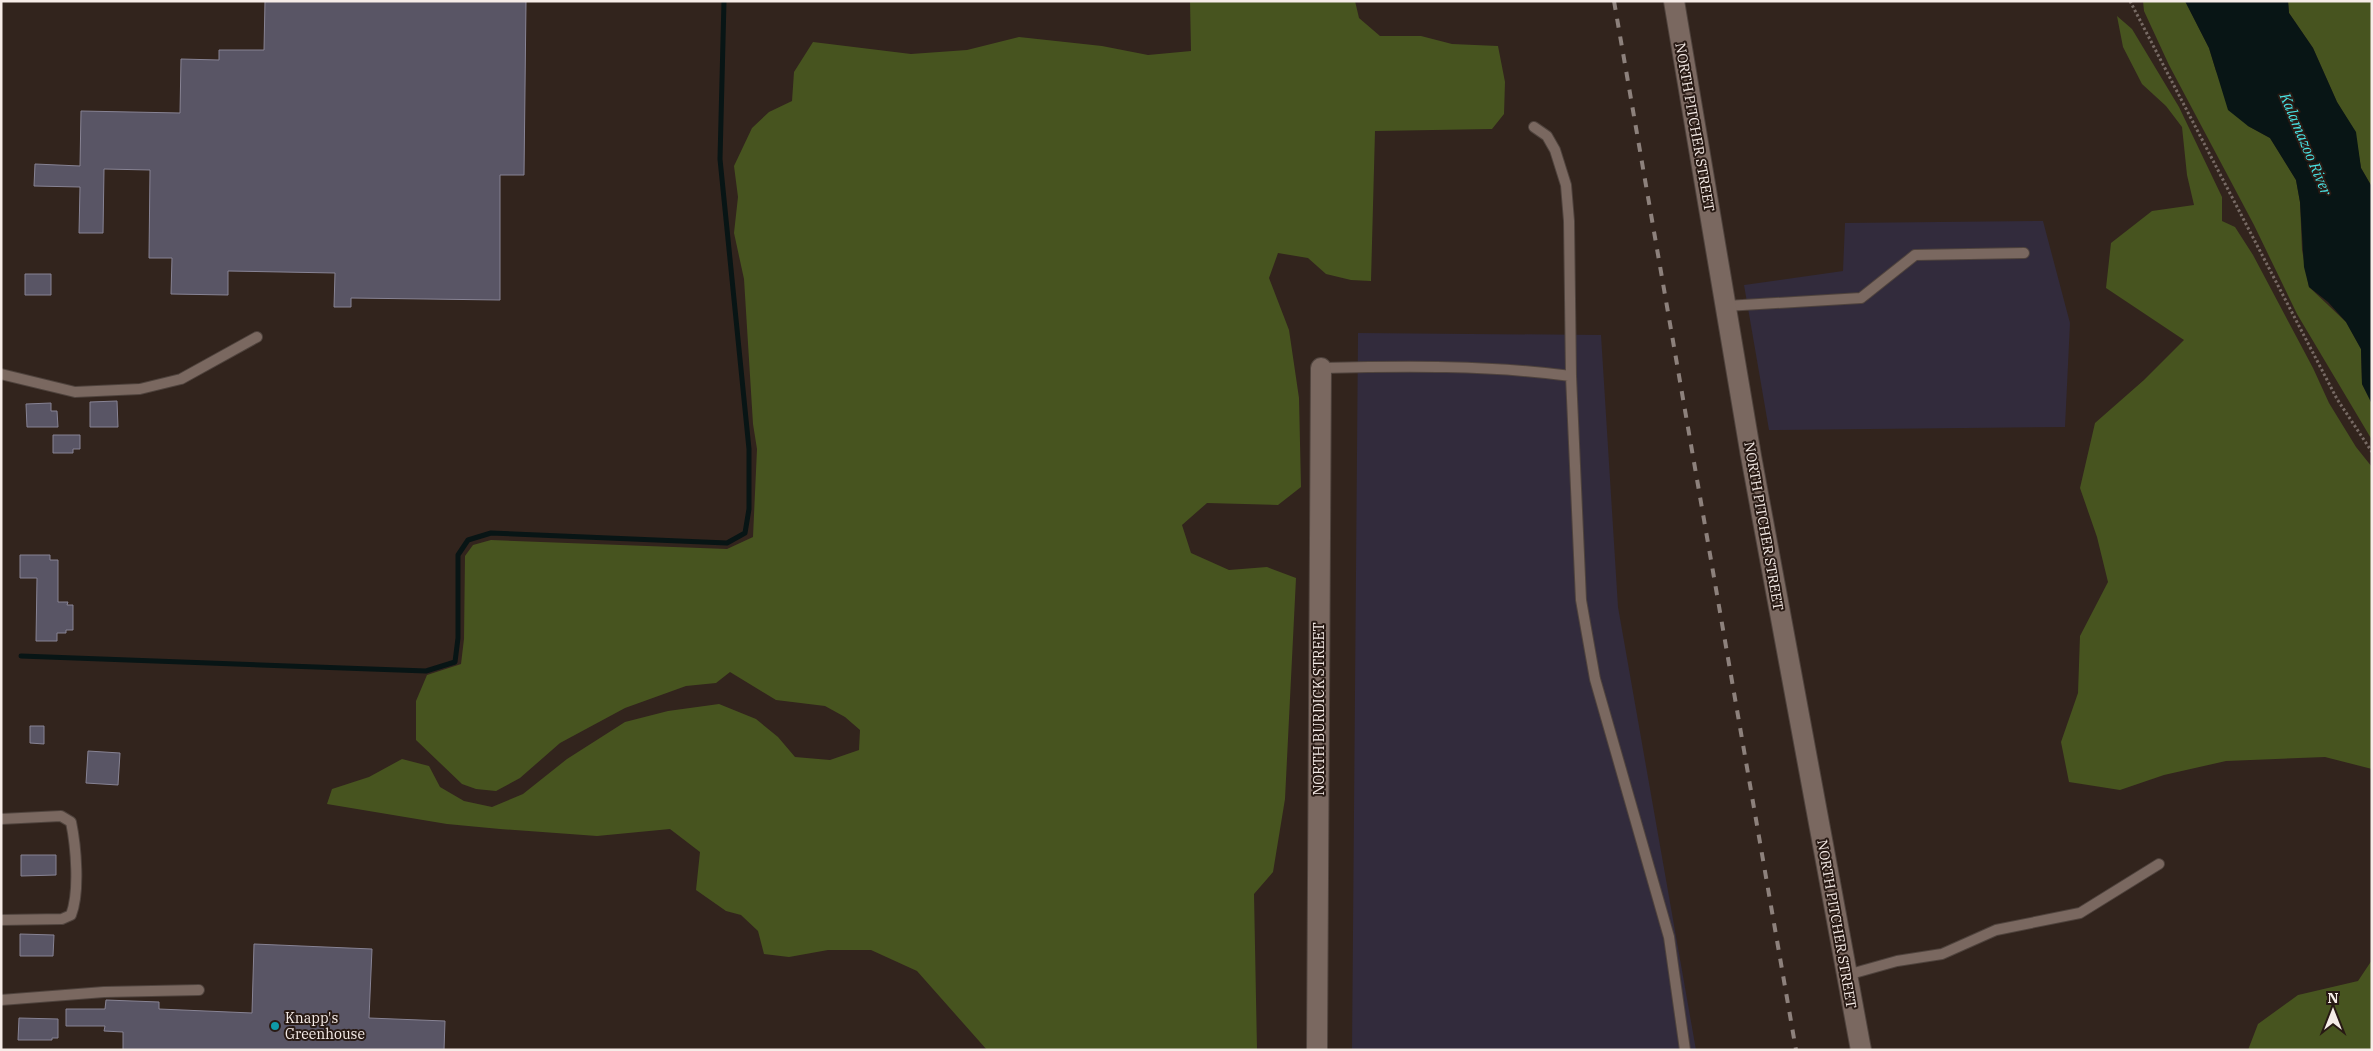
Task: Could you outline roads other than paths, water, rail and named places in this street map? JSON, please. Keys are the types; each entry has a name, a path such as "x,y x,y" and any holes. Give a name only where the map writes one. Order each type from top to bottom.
{"street":[{"name":"NORTH PITCHER STREET","path":"1674,1 1753,466 1860,1050"},
{"name":"NORTH BURDICK STREET","path":"1317,1050 1321,368"}],"lane":[{"path":"1534,128 1546,136 1555,150 1566,184 1569,221 1571,376 1581,600 1595,679 1669,937 1685,1050"},
{"path":"1726,306 1861,298 1915,255 2024,253"},
{"path":"1,374 75,392 140,389 181,379 258,337"},
{"path":"1321,368 1427,366 1528,370 1571,376"},
{"path":"1,819 60,816 71,822 74,835 76,903 72,915 62,919 1,920"},
{"path":"1847,975 1879,965 1942,954 1996,930 2080,913 2159,864"},
{"path":"1,1000 104,992 199,990"}],"water":[{"name":"Kalamazoo River","path":"2185,1 2288,1 2289,13 2313,48 2337,102 2356,132 2361,168 2372,187 2372,404 2362,384 2361,349 2346,322 2328,302 2309,287 2304,267 2300,202 2296,180 2270,138 2248,126 2228,110 2209,48"}],"waterway":[{"path":"21,656 426,671 455,662 458,638 458,555 468,540 491,533 727,543 745,533 749,509 749,449 720,159 724,1"}],"railway":[{"path":"1614,1 1796,1050"}],"place":[{"name":"Knapp's Greenhouse","path":"275,1026"}]}
